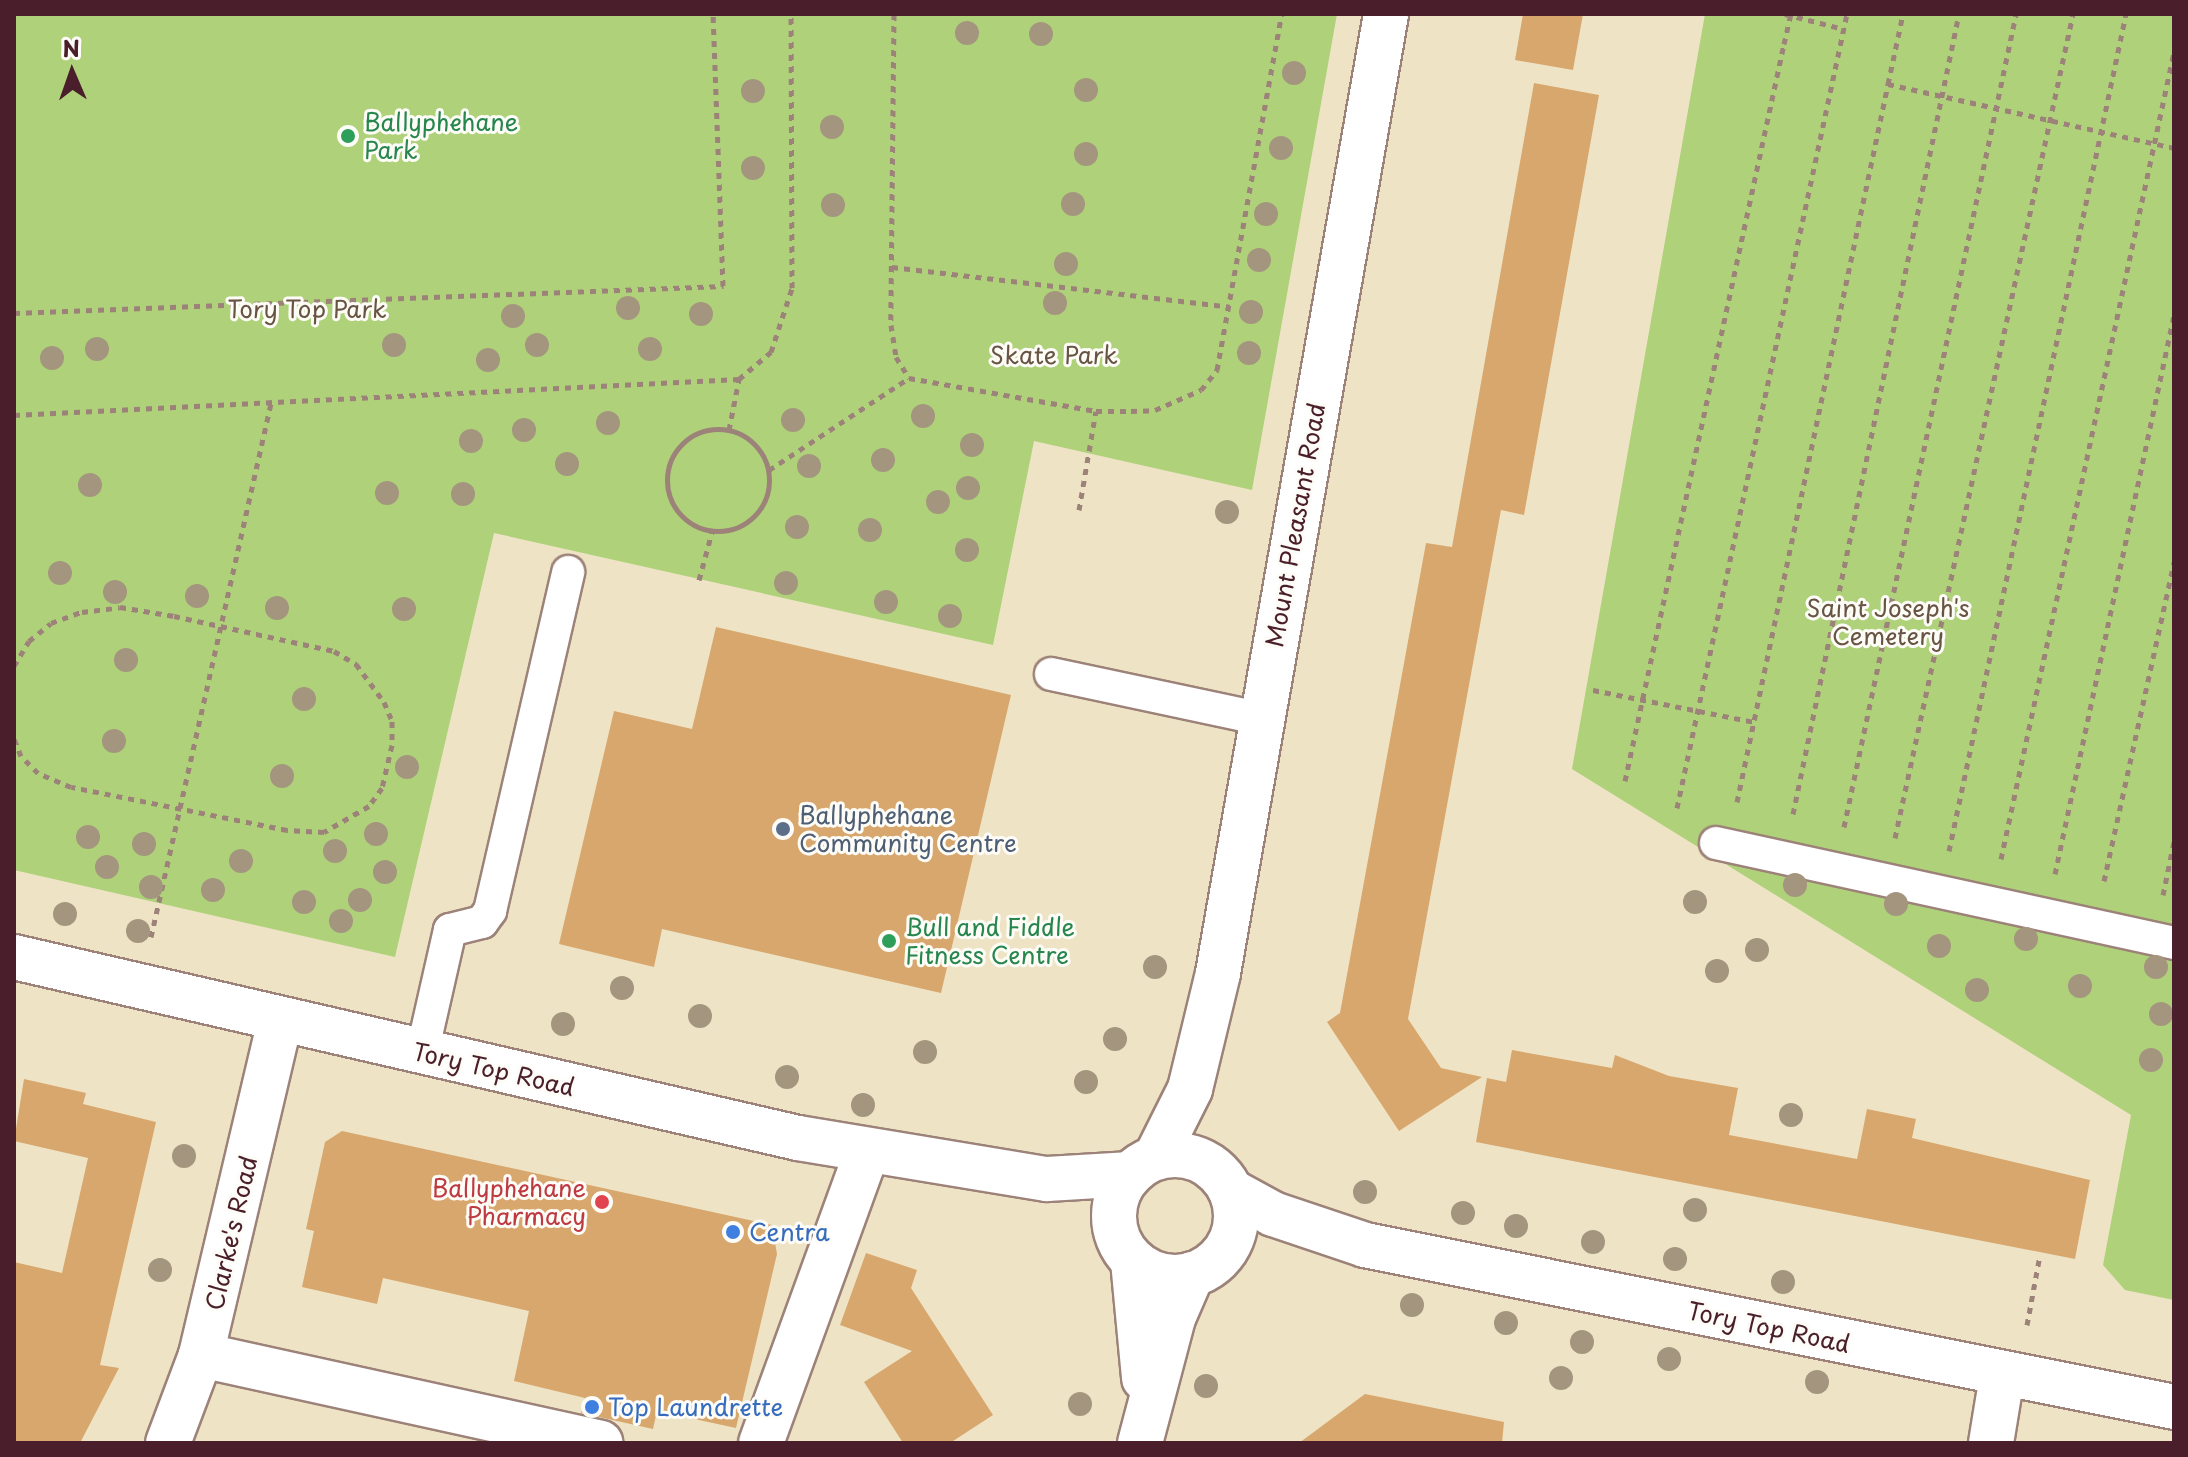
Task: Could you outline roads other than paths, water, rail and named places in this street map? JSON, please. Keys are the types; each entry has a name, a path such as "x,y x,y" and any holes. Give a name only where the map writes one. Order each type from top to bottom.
{"street":[{"name":"Mount Pleasant Road","path":"1205,1037 1386,14"},
{"name":"Tory Top Road","path":"14,957 422,1053 867,1151 1047,1179 1143,1166"},
{"name":"Clarke's Road","path":"168,1443 201,1355 280,1020"},
{"path":"1141,1438 1144,1360 1128,1254 1114,1209 1190,1089 1205,1037"},
{"path":"1141,1438 1173,1318 1202,1269 1234,1231 1220,1178 1202,1130 1205,1037"},
{"path":"761,1443 867,1151"},
{"path":"1143,1166 1184,1156 1220,1178"},
{"name":"Tory Top Road","path":"976,1169 1086,1214 1128,1254"},
{"name":"Tory Top Road","path":"1220,1178 1273,1214 1365,1245"},
{"name":"Tory Top Road","path":"1202,1269 1260,1243 1302,1239 1365,1245 2009,1377 2174,1407"},
{"path":"1128,1254 1161,1275 1202,1269"},
{"path":"201,1355 550,1438 600,1443"},
{"path":"1991,1443 2009,1377"}],"lane":[{"path":"422,1053 450,930 482,922 490,911 568,572"},
{"path":"1051,674 1262,719"},
{"path":"1722,845 2164,941"}],"place":[{"name":"Ballyphehane Park","path":"348,136"},
{"name":"Ballyphehane Community Centre","path":"783,829"},
{"name":"Bull and Fiddle Fitness Centre","path":"889,941"},
{"name":"Ballyphehane Pharmacy","path":"602,1202"},
{"name":"Centra","path":"733,1232"},
{"name":"Top Laundrette","path":"592,1407"}],"park label":[{"name":"Tory Top Park","path":"307,309"},
{"name":"Skate Park","path":"1054,355"},
{"name":"Saint Joseph's Cemetery","path":"1888,622"}]}
